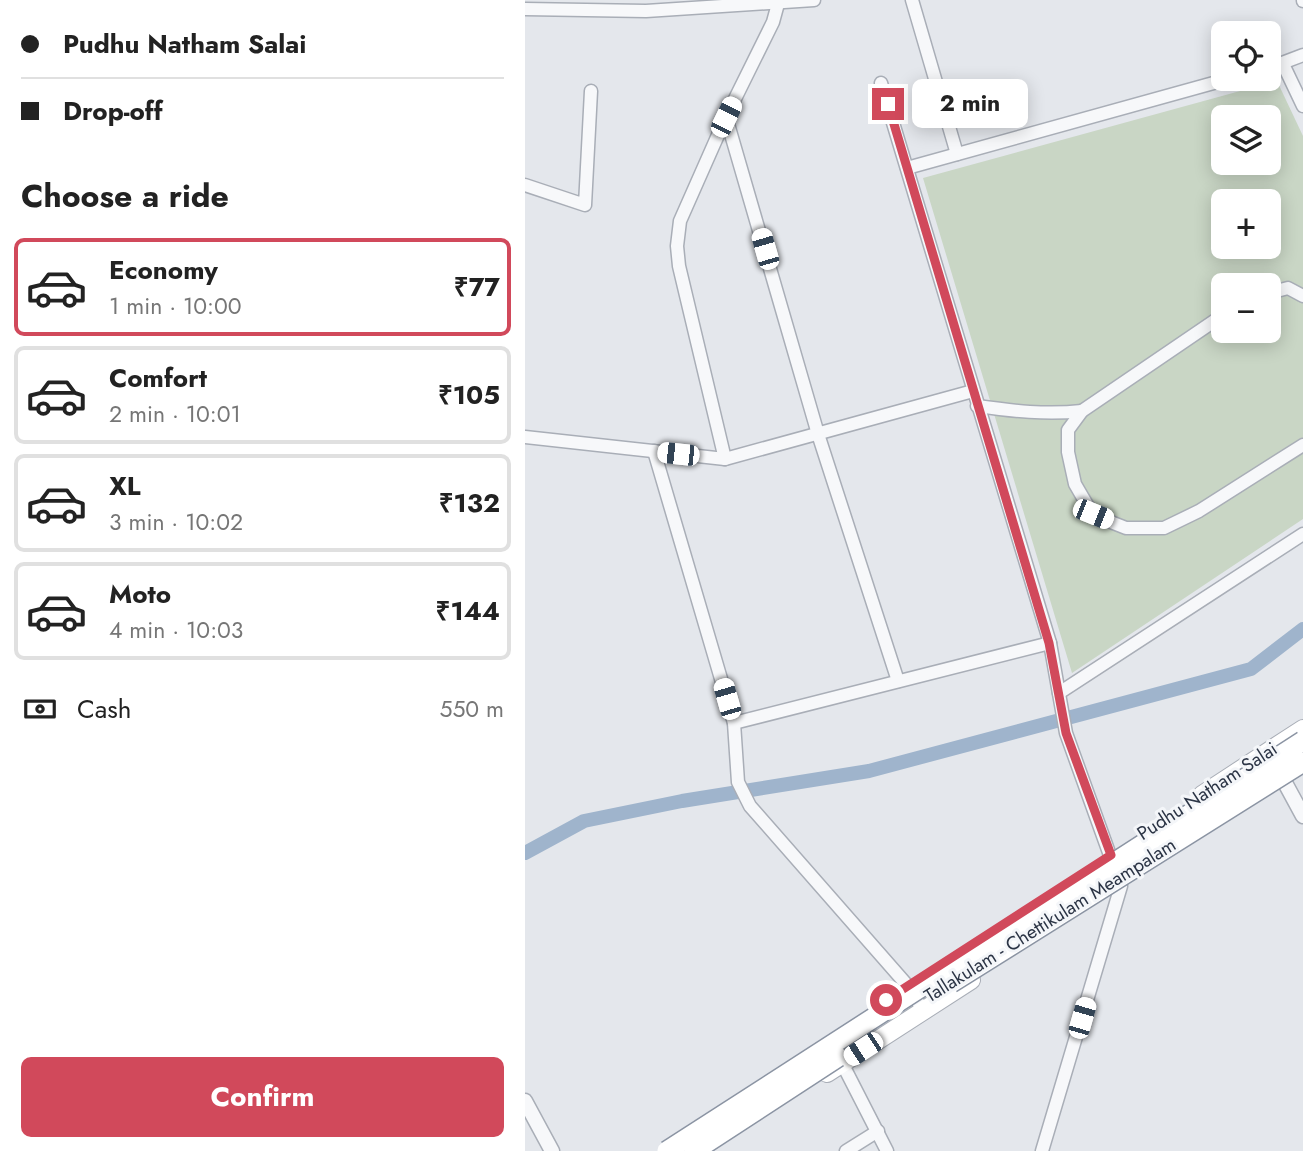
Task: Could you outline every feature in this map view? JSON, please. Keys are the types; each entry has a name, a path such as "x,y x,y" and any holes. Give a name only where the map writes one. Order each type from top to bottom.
{"highway":[{"name":"Tallakulam - Chettikulam Meampalam","path":"667,1151 1303,741"},
{"name":"Tallakulam - Chettikulam Meampalam","path":"694,1151 923,1000 1303,762"}],"main road":[{"name":"Pudhu Natham Salai","path":"653,1151 845,1029 907,985 1303,729"},
{"name":"Pudhu Natham Salai","path":"706,1151 1156,861 1303,771"}],"street":[{"path":"525,9 814,0"},
{"path":"912,0 957,154"},
{"path":"725,459 679,265 677,246 680,221 726,117 773,22 779,1"},
{"path":"1303,55 1283,64 1303,106"},
{"path":"881,83 1049,643 1066,733 1121,886 1042,1151"},
{"path":"907,167 1211,84"},
{"path":"525,186 585,205 591,90"},
{"path":"726,117 818,434 898,681"},
{"path":"1281,290 1288,288 1303,296"},
{"path":"1211,323 1082,411 1068,430 1068,452 1075,484 1093,514 1126,528 1164,528 1199,511 1303,445"},
{"path":"525,437 725,459 973,391"},
{"path":"977,406 1020,412 1082,411"},
{"path":"654,451 734,723 738,783 750,806 907,985 923,1010"},
{"path":"1059,692 1303,534"},
{"path":"734,723 1049,643"},
{"path":"1268,752 1303,816"},
{"path":"842,1063 887,1151"},
{"path":"525,1101 552,1151"},
{"path":"846,1151 878,1131"}],"green space":[{"path":"1281,89 1303,136 1303,519 1072,673 923,178 1241,91"}],"waterway":[{"path":"525,853 584,821 682,801 869,771 1251,669 1303,629"}],"route":[{"path":"886,1000 1111,855 1066,733 1049,643 888,104"}]}
